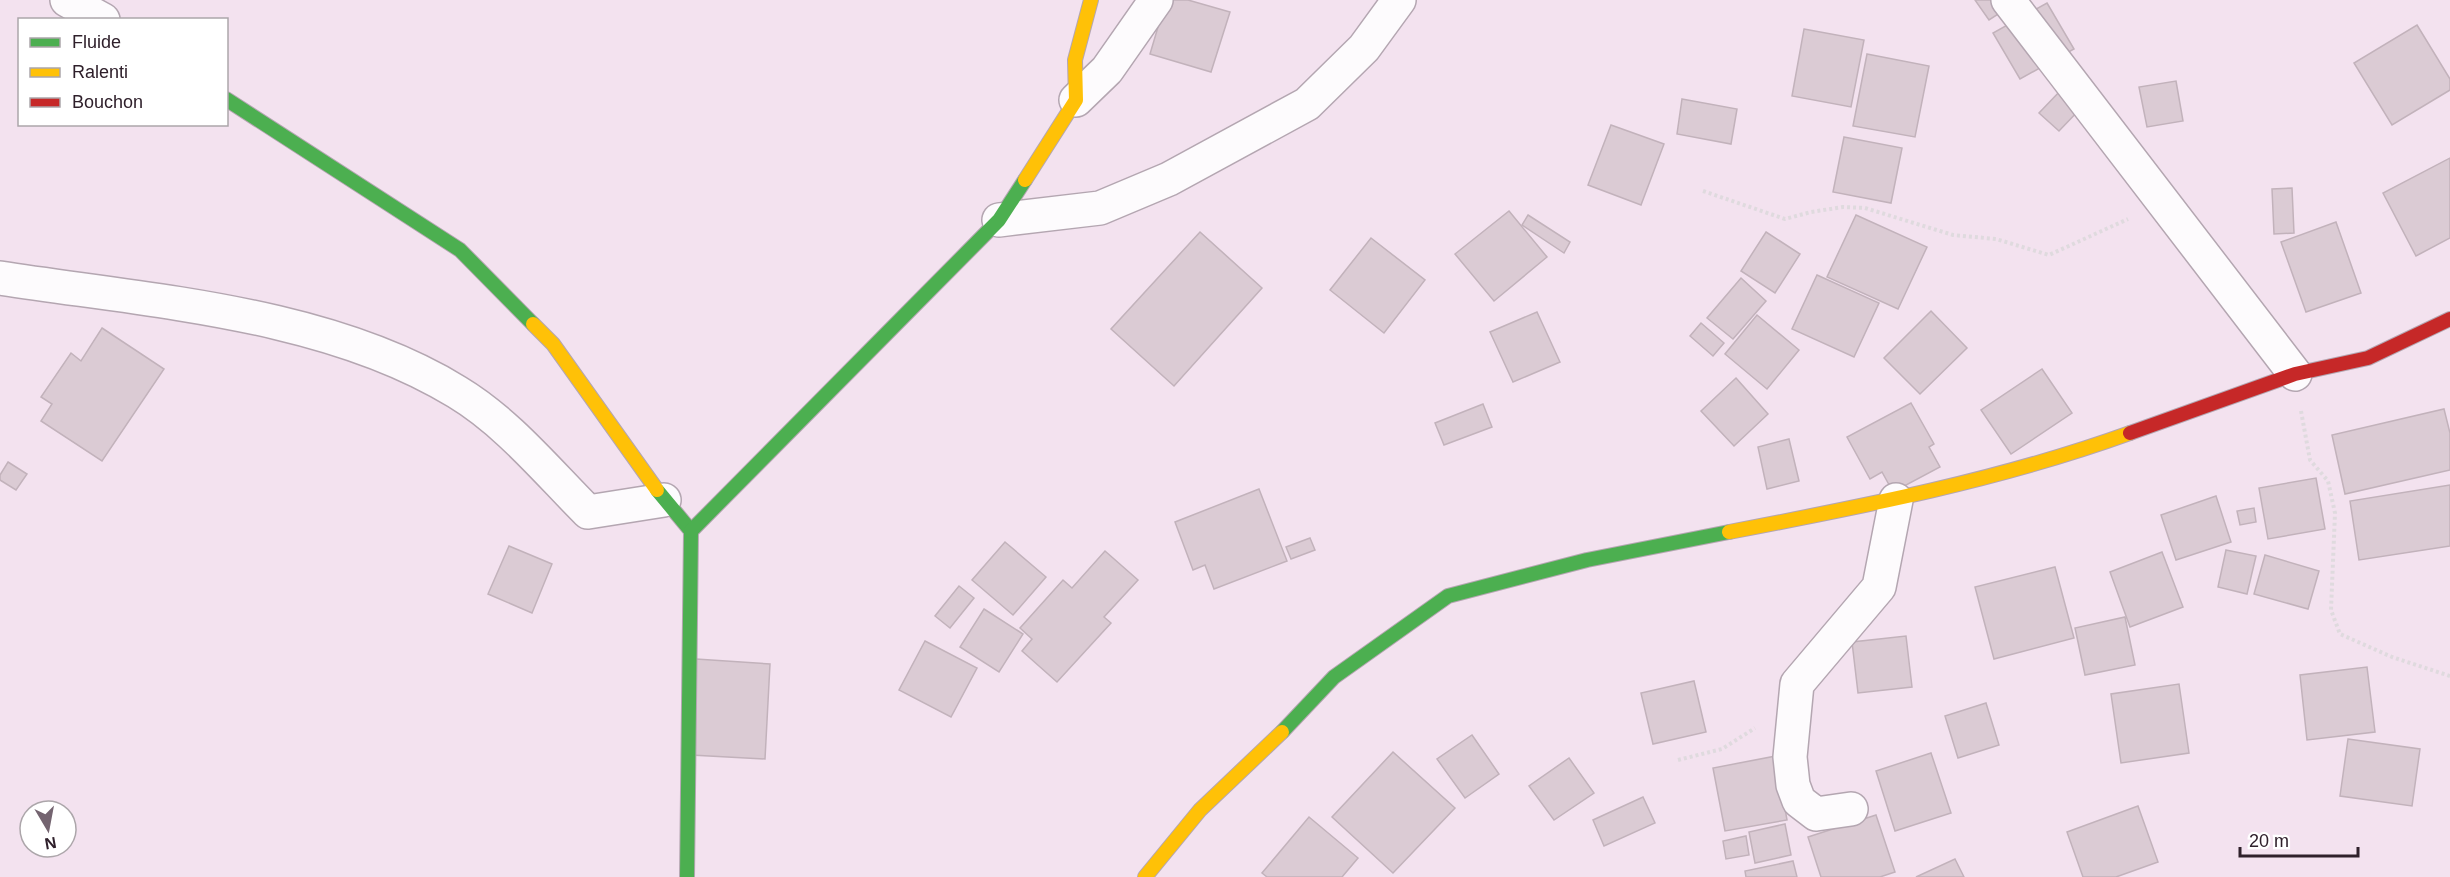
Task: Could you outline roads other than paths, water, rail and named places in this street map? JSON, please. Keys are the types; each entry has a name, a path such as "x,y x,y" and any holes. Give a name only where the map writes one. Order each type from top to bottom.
{"street":[{"path":"67,0 99,18"},
{"path":"1076,100 1075,60 1092,0"},
{"path":"691,531 999,220 1076,100 1107,70 1156,0"},
{"path":"999,220 1100,208 1169,179 1307,104 1364,48 1399,0"},
{"path":"2008,0 2295,374"},
{"path":"228,100 460,250 553,344 664,500 691,531 687,877"},
{"path":"0,278 193,306 319,333 392,360 458,392 506,429 588,512 664,500"},
{"path":"1145,877 1200,810 1265,750 1334,677 1448,596 1587,560 1896,500 2069,455 2295,374 2368,358 2450,319"},
{"path":"1851,809 1816,814 1799,801 1793,785 1790,757 1797,684 1879,587 1896,500"}]}
